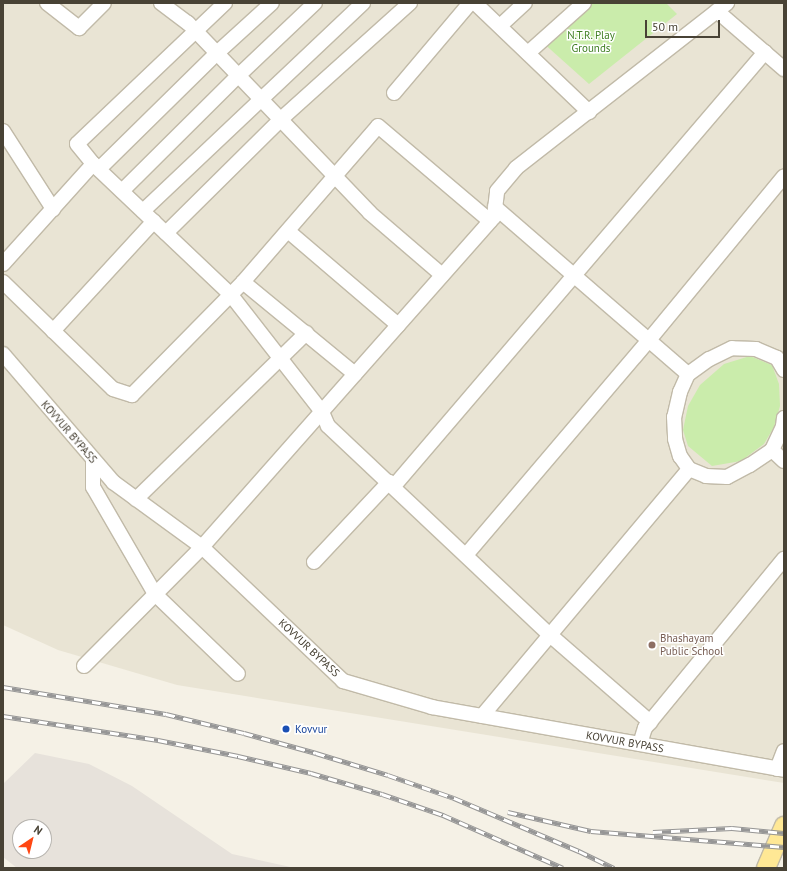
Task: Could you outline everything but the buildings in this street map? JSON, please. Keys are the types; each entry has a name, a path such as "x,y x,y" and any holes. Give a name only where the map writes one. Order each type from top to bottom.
{"main road":[{"path":"767,868 784,826"}],"street":[{"path":"47,3 79,28 104,3"},
{"path":"161,3 195,31 217,53 370,213 442,275"},
{"path":"225,3 77,144 96,167 231,295 322,412 328,426 550,635 650,722"},
{"path":"3,264 53,209 96,167 272,3"},
{"path":"122,191 238,76 315,3"},
{"path":"143,211 363,3"},
{"path":"166,233 280,120 410,3"},
{"path":"394,93 470,3"},
{"path":"475,3 589,112"},
{"path":"500,26 525,3"},
{"path":"528,54 584,3"},
{"path":"84,666 202,547 494,217 497,191 516,168 722,7 765,52 784,69"},
{"path":"314,562 391,484 574,275 765,52"},
{"path":"3,282 113,389 132,395 243,282 378,126 490,221"},
{"path":"3,131 53,209"},
{"path":"466,555 649,340 784,176"},
{"path":"495,207 688,374"},
{"path":"53,331 154,221"},
{"path":"288,231 398,325"},
{"path":"243,282 355,374"},
{"path":"136,499 306,333"},
{"path":"782,359 756,349 732,348 709,359 688,374 680,392 674,417 675,440 680,456 689,469 706,476 727,477 750,466 772,450 783,426 784,418"},
{"name":"KOVVUR BYPASS","path":"3,354 113,482 202,547 343,681 432,707 781,770"},
{"path":"772,450 784,461"},
{"path":"93,460 93,486 155,594 238,674"},
{"path":"482,716 689,469"},
{"path":"640,744 645,728 784,559"},
{"path":"781,770 784,751"}],"shaded area":[{"path":"3,3 784,3 784,783 177,685 58,650 3,625"},
{"path":"35,753 89,764 132,786 232,854 295,868 17,868 3,857 3,784"}],"green space":[{"name":"N.T.R. Play Grounds","path":"591,3 666,3 677,14 589,84 541,41"},
{"path":"750,356 772,365 779,384 780,406 774,427 764,444 741,461 712,466 688,446 683,430 688,406 700,385 724,364"}],"railway":[{"path":"3,687 166,714 244,733 316,753 388,775 454,798 579,851 614,868"},
{"path":"3,716 158,740 238,756 311,773 382,794 443,815 563,868"},
{"path":"508,812 591,831 784,847"},
{"path":"653,832 732,828 784,833"}],"place":[{"name":"Bhashayam Public School","path":"652,645"},
{"name":"Kovvur","path":"286,729"}]}
